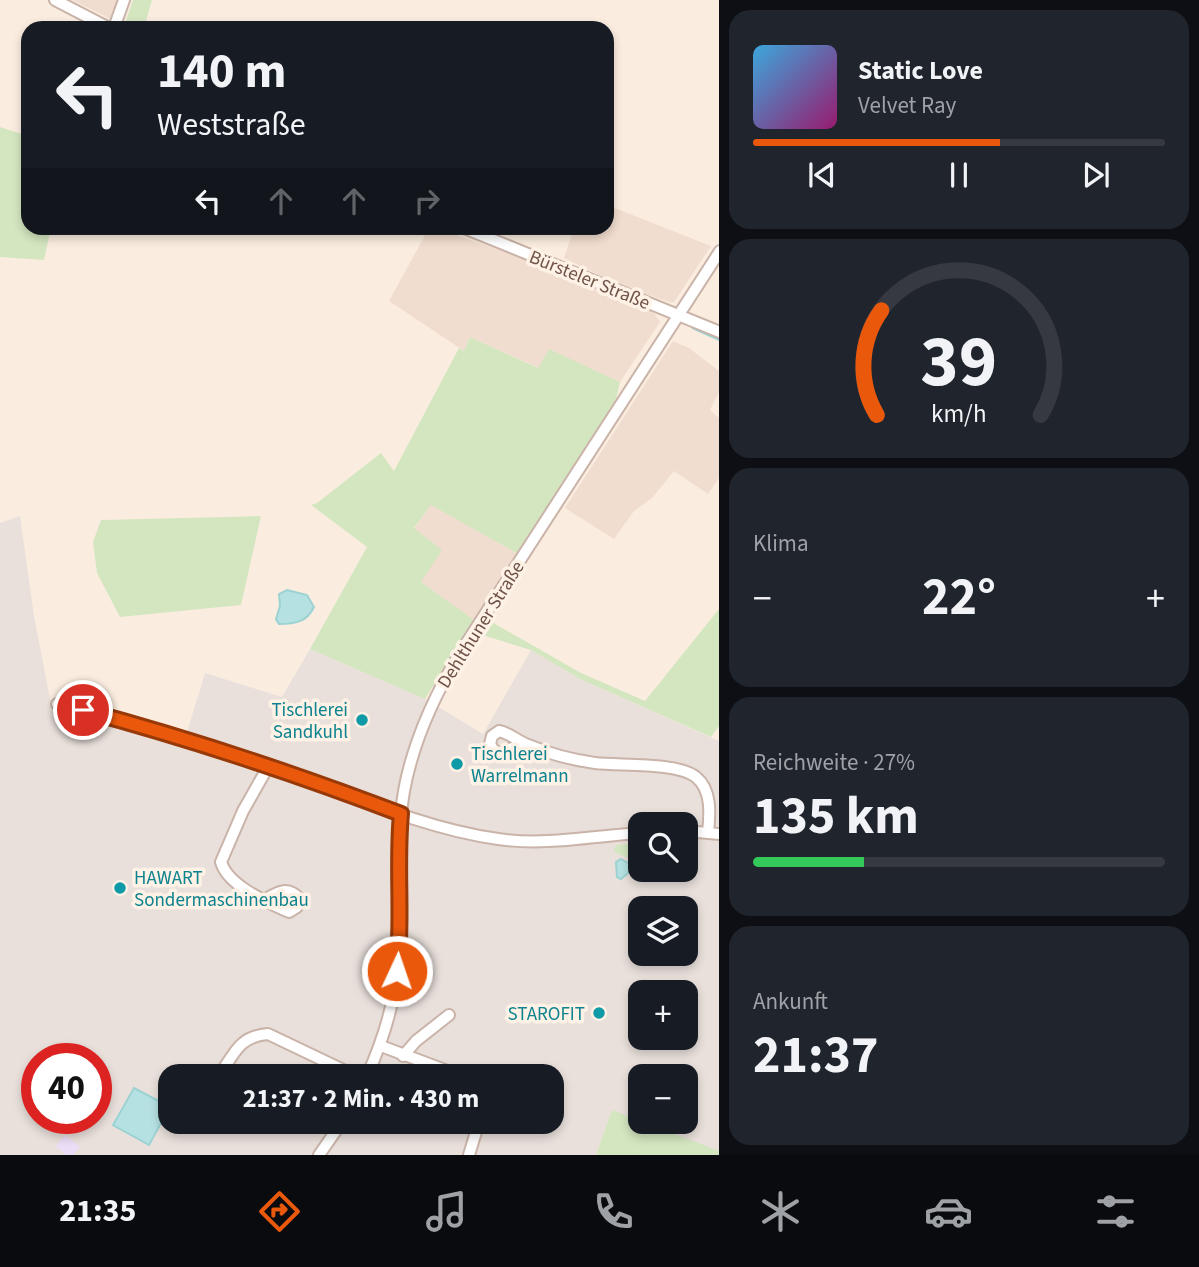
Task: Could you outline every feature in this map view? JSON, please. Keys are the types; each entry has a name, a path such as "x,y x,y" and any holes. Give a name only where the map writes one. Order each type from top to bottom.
{"street":[{"path":"55,0 95,21"},
{"path":"116,21 124,0"},
{"name":"Bürsteler Straße","path":"481,235 719,332"},
{"name":"Dehlthuner Straße","path":"373,1064 381,1046 393,999 399,952 398,865 401,814 412,756 434,699 446,675 719,251"},
{"path":"57,704 176,736 269,765 401,814 462,833 500,840 548,842 628,834"},
{"path":"523,743 558,756 595,762 681,768 697,778 706,790 714,833"},
{"path":"264,900 233,880 224,871 221,862 243,811 269,765"},
{"path":"403,1056 416,1041 449,1015"},
{"path":"227,1064 243,1040 254,1035 268,1034 331,1064"},
{"path":"381,1046 426,1064"},
{"path":"319,1155 334,1134"},
{"path":"469,1155 475,1134"}],"shaded area":[{"path":"72,0 119,0 111,19"},
{"path":"614,208 711,246 674,302 620,285 564,258 572,235 614,235"},
{"path":"425,235 456,235 558,270 654,313 660,322 620,382 549,350 539,368 470,337 464,351 389,301"},
{"path":"673,341 689,348 719,371 719,392 710,410 719,418 719,478 708,494 674,471 652,498 634,511 614,539 565,508"},
{"path":"431,504 518,554 474,620 420,582 414,529"},
{"path":"20,516 34,616 52,709 87,716 183,745 205,673 282,697 310,649 425,699 483,734 531,650 580,679 719,741 719,1152 672,1134 698,1134 698,1064 628,1064 628,1117 612,1111 596,1155 0,1155 0,523"},
{"path":"65,1135 80,1147 73,1155 66,1155 56,1146"}],"green space":[{"path":"133,0 152,0 146,21 126,21"},
{"path":"0,127 21,134 21,235 49,235 44,260 0,257"},
{"path":"470,337 538,368 549,349 620,382 615,404 518,554 431,505 414,528 442,550 421,582 474,620 425,699 310,649 367,547 311,505 381,453 394,471 459,348 464,351"},
{"path":"261,516 241,605 120,617 97,573 93,542 101,520"},
{"path":"719,609 719,726 711,737 580,679 531,650 482,635 490,621 581,673 645,701"},
{"path":"628,844 628,858 614,852 616,845"},
{"path":"612,1110 628,1116 628,1134 675,1134 719,1151 719,1155 596,1155"}],"water":[{"path":"287,590 307,595 314,607 308,616 300,621 279,624 276,619 280,606 279,594"},
{"path":"621,859 628,863 628,873 621,879 617,877 616,862"},
{"path":"134,1088 158,1101 158,1129 149,1145 113,1125"}],"waterway":[{"path":"693,328 719,340"}],"place":[{"name":"Tischlerei Sandkuhl","path":"362,720"},
{"name":"Tischlerei Warrelmann","path":"457,764"},
{"name":"HAWART Sondermaschinenbau","path":"120,888"},
{"name":"STAROFIT","path":"599,1013"}],"route":[{"path":"83,710 269,765 401,814 397,971"}]}
